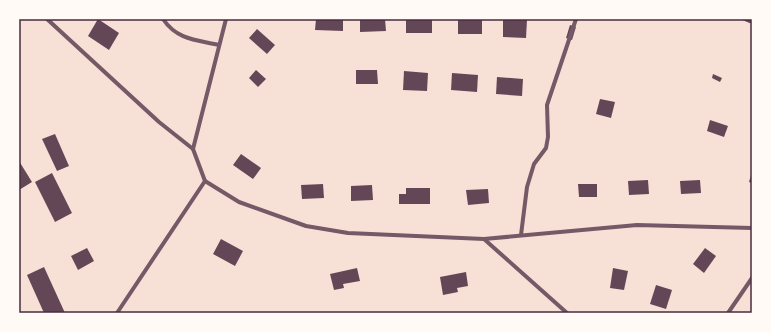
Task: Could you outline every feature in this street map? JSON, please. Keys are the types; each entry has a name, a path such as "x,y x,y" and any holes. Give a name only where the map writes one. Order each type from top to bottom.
{"street":[{"path":"47,19 159,122 193,149 205,181 239,202 306,226 348,233 484,239 637,225 752,228"},
{"path":"163,19 169,28 178,35 219,45"},
{"path":"193,149 226,19"},
{"path":"521,235 527,187 534,164 546,148 548,137 547,105 576,19"},
{"path":"117,313 205,181"},
{"path":"484,239 567,313"},
{"path":"728,313 752,278"}],"building":[{"path":"98,19 119,33 109,50 88,36"},
{"path":"316,19 343,19 343,31 315,30"},
{"path":"360,19 385,19 386,31 360,32"},
{"path":"406,19 432,19 432,33 406,33"},
{"path":"458,19 482,19 482,34 458,34"},
{"path":"740,19 752,19 752,24"},
{"path":"503,20 527,20 526,38 503,37"},
{"path":"570,25 576,27 572,40 566,38"},
{"path":"257,29 275,45 267,54 249,38"},
{"path":"256,70 266,79 258,87 249,78"},
{"path":"356,70 377,70 378,84 356,84"},
{"path":"404,71 428,73 427,91 403,90"},
{"path":"452,73 478,75 477,92 451,90"},
{"path":"713,74 722,78 720,82 712,78"},
{"path":"497,77 523,79 522,96 496,94"},
{"path":"600,99 615,102 611,118 596,114"},
{"path":"710,120 728,126 724,137 707,131"},
{"path":"55,134 69,166 57,171 42,139"},
{"path":"241,154 261,168 253,179 233,165"},
{"path":"19,161 32,182 19,190"},
{"path":"752,172 752,183 749,182"},
{"path":"52,173 72,213 55,222 35,182"},
{"path":"648,180 649,194 629,195 628,181"},
{"path":"700,180 701,193 681,194 680,181"},
{"path":"323,184 324,198 302,199 301,185"},
{"path":"578,184 597,184 597,197 579,197"},
{"path":"372,185 373,200 351,201 351,186"},
{"path":"406,188 430,188 430,204 399,204 399,194 406,194"},
{"path":"488,189 489,203 468,205 466,190"},
{"path":"221,239 243,251 235,266 213,254"},
{"path":"87,248 94,261 78,270 71,256"},
{"path":"705,248 716,256 704,273 693,264"},
{"path":"44,267 65,313 44,313 27,275"},
{"path":"357,268 360,281 343,284 344,288 334,290 330,274"},
{"path":"613,268 628,271 624,290 610,288"},
{"path":"466,272 468,286 457,288 458,292 443,295 440,277"},
{"path":"656,285 672,290 666,309 650,304"}]}
